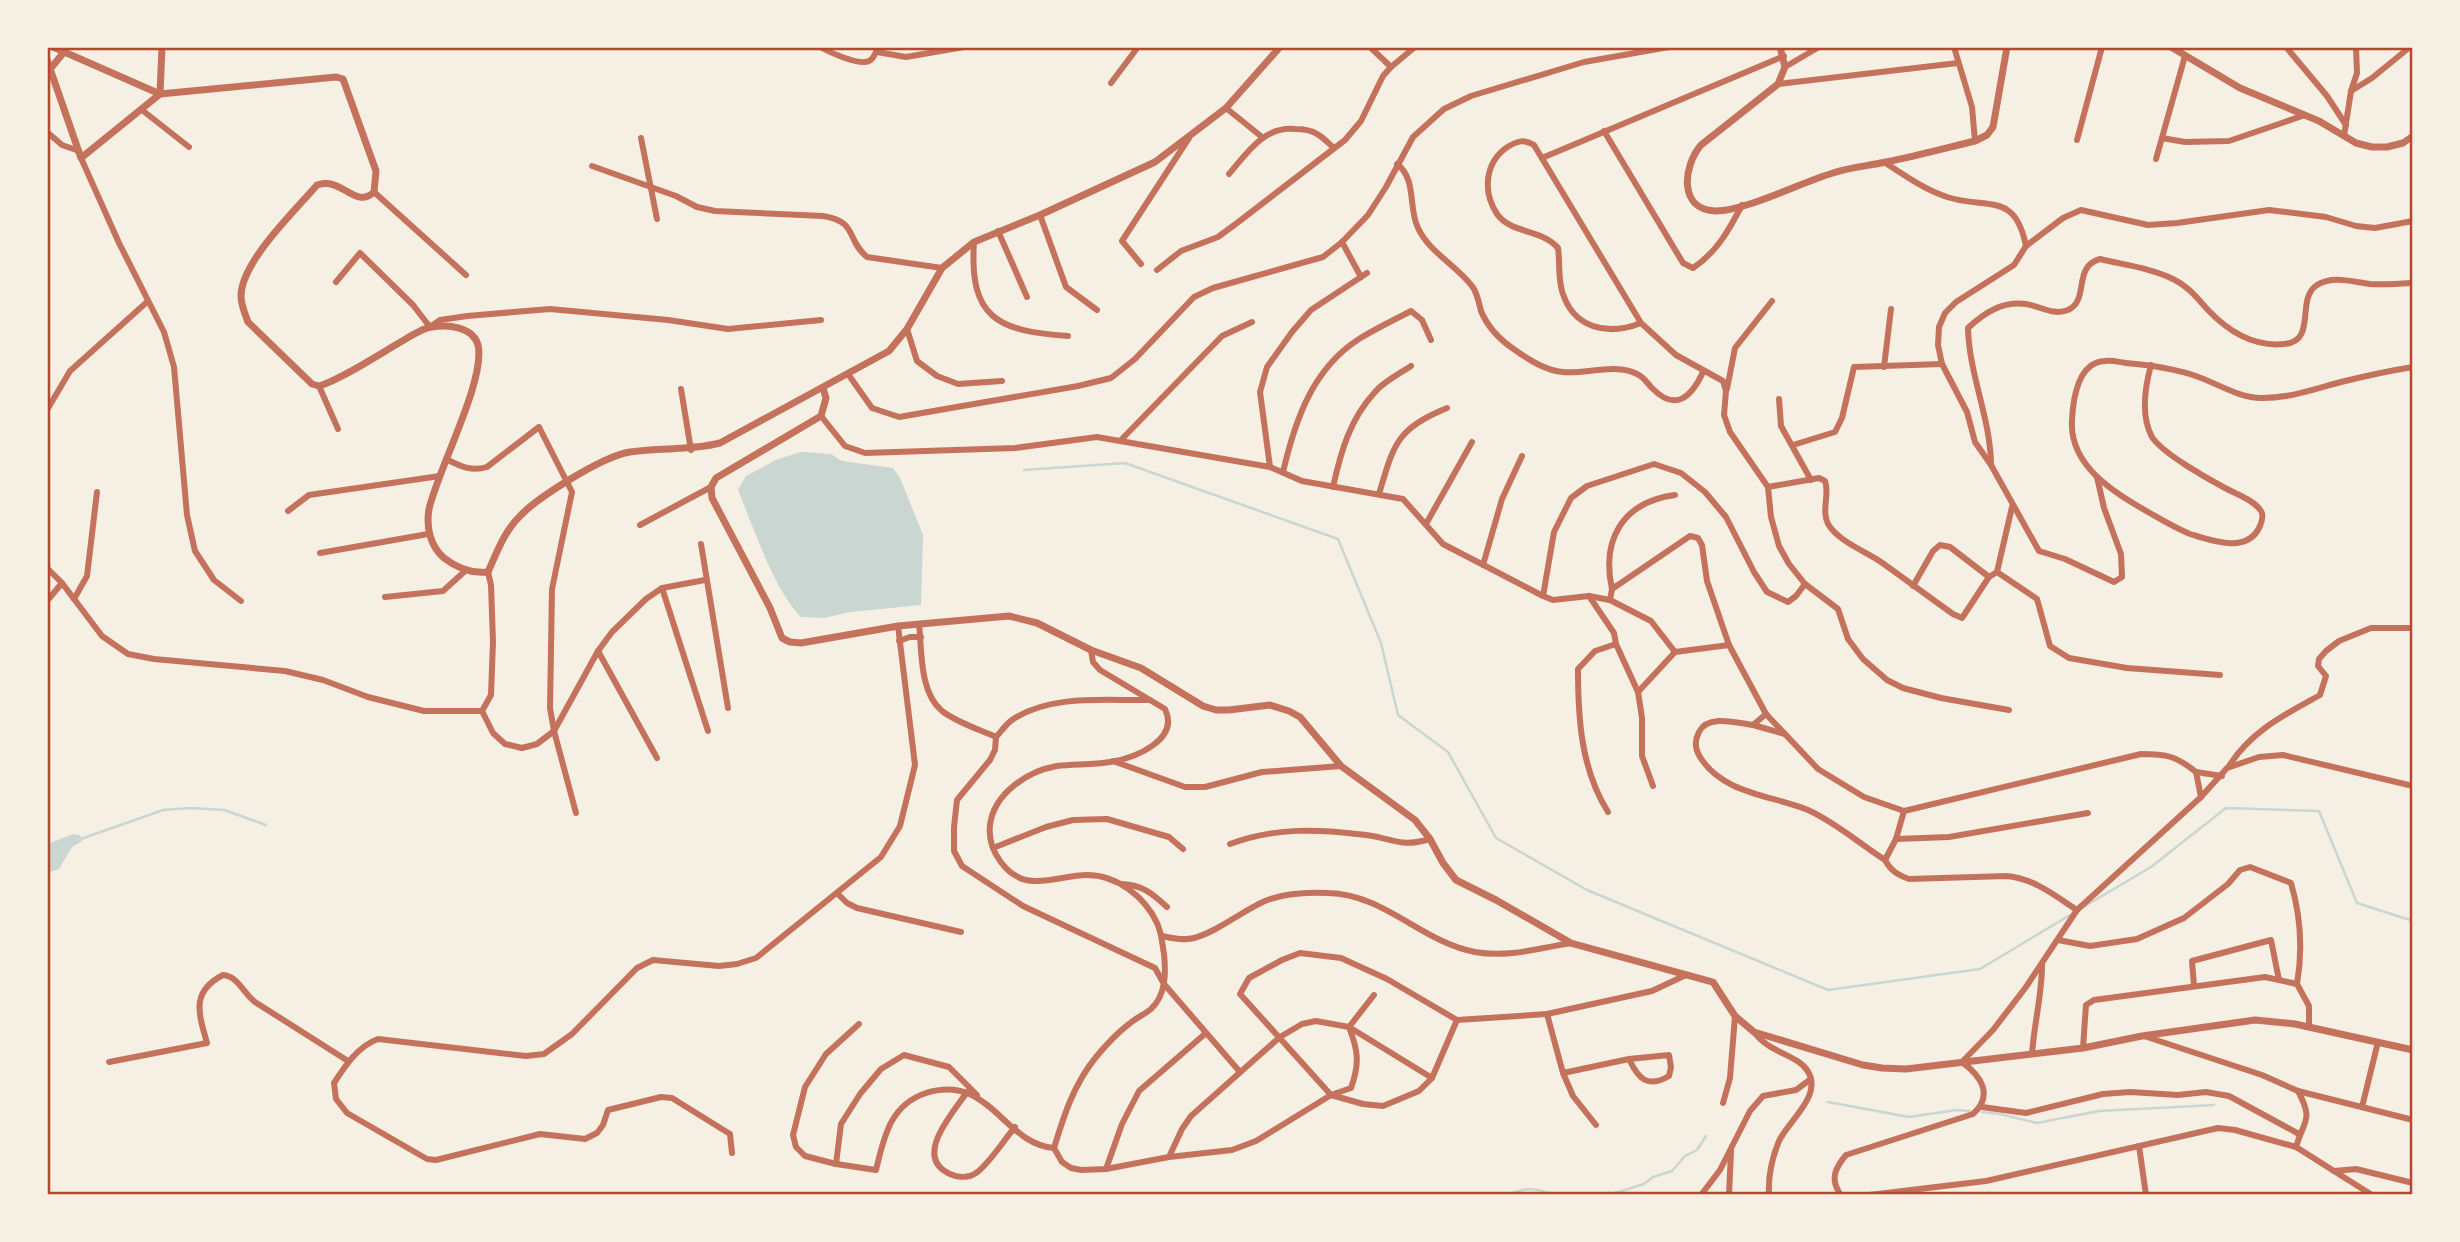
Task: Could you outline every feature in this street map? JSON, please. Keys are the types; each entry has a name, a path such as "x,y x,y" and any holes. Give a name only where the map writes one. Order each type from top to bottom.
{"street":[{"path":"53,47 160,94 336,77 343,79 376,171 374,192 369,197 359,198 336,184 317,185 248,268 241,299 248,322 312,383 319,386 338,429"},
{"path":"80,155 160,94 162,47"},
{"path":"820,47 860,62 872,60 877,50 906,57 964,47"},
{"path":"1111,83 1138,47"},
{"path":"482,711 491,695 491,585 488,572 502,539 520,515 568,481 615,456 628,452 691,450 720,443 889,351 907,329 942,268 974,242 1155,162 1226,108 1280,47"},
{"path":"1370,47 1391,67"},
{"path":"1157,270 1181,251 1218,237 1345,140 1361,121 1380,81 1391,67 1415,47"},
{"path":"848,374 872,408 898,417 1046,393 1111,378 1135,359 1194,297 1213,288 1323,257 1342,242 1368,215 1387,187 1413,137 1444,109 1471,96 1584,62 1669,47"},
{"path":"1778,84 1784,67 1784,56 1780,47"},
{"path":"1784,67 1819,47"},
{"path":"1954,47 1972,107 1975,141"},
{"path":"1958,63 1778,84 1701,145 1688,164 1686,184 1689,193 1700,206 1719,211 1833,173 1975,141 1987,135 1993,127 2007,47"},
{"path":"2077,140 2102,47"},
{"path":"2171,47 2240,88 2305,115 2356,143 2387,147 2403,143 2413,136"},
{"path":"2286,47 2327,96 2346,125"},
{"path":"2344,136 2351,91 2357,73 2356,47"},
{"path":"2351,91 2372,78 2410,47"},
{"path":"64,52 49,64 80,155 147,302 164,332 174,367 187,515 195,551 214,580 241,601"},
{"path":"1542,158 1784,56"},
{"path":"2156,159 2185,56"},
{"path":"1226,108 1262,137"},
{"path":"142,110 189,147"},
{"path":"2162,138 2185,142 2229,141 2305,115"},
{"path":"1228,174 1262,137 1272,131 1288,128 1304,130 1317,134 1334,148"},
{"path":"1604,131 1687,266 1693,268 1714,250 1725,237 1742,205"},
{"path":"47,132 80,155"},
{"path":"641,138 657,219"},
{"path":"1141,264 1122,241 1189,138"},
{"path":"1640,323 1623,330 1603,330 1584,322 1570,309 1562,291 1558,248 1543,235 1508,224 1498,216 1489,199 1488,179 1497,155 1507,147 1525,140 1534,145 1640,323 1676,355 1723,381 1727,391"},
{"path":"1884,162 1946,197 1993,204 2011,211 2023,228 2026,246"},
{"path":"1397,164 1408,179 1416,226 1425,241 1474,287 1482,314 1494,333 1516,351 1540,365 1562,372 1622,369 1636,373 1662,397 1671,401 1689,395 1697,386 1703,372"},
{"path":"592,166 715,211 836,218 846,224 860,252 867,257 942,268"},
{"path":"374,192 466,275"},
{"path":"2097,477 2104,508 2121,554 2122,577 2114,582 2066,559 2039,551 1991,465 1975,442 1967,412 1942,365 1938,345 1939,327 1945,313 1956,302 2014,265 2026,246 2063,218 2081,210 2148,225 2269,210 2326,217 2356,226 2375,228 2413,221"},
{"path":"1040,215 1066,287 1097,310"},
{"path":"998,231 1027,297"},
{"path":"974,242 972,269 976,295 986,310 999,322 1034,334 1068,336"},
{"path":"1270,467 1260,392 1267,368 1311,310 1364,275 1342,242"},
{"path":"337,282 360,253 413,305 430,327 463,329 473,336 477,344 473,386 429,511 428,534 440,554 452,564 478,573 488,572"},
{"path":"1991,465 1990,443 1968,346 1968,328 1992,309 2025,304 2063,312 2072,308 2079,297 2085,268 2092,261 2100,259 2173,279 2191,290 2227,329 2260,343 2286,344 2300,338 2305,327 2307,300 2316,286 2340,280 2370,284 2413,283"},
{"path":"1772,301 1735,348 1724,415 1730,432 1768,486 1779,546 1788,564 1805,584 1838,609 1849,639 1863,659 1888,680 1903,688 1941,698 2009,710"},
{"path":"47,410 70,371 147,302"},
{"path":"319,386 440,320 453,318 550,309 728,328 821,320"},
{"path":"1884,367 1891,309"},
{"path":"1283,472 1296,420 1316,383 1335,359 1357,340 1411,311 1422,320 1431,340"},
{"path":"1121,440 1222,337 1252,322"},
{"path":"907,329 917,362 937,376 958,384 1002,381"},
{"path":"2151,365 2144,389 2146,417 2152,438 2186,465 2261,510 2263,520 2258,531 2246,541 2232,544 2213,541 2178,529 2116,493 2097,477 2081,458 2073,437 2074,401 2082,376 2095,363 2104,360 2151,365 2195,376 2261,398 2304,393 2382,372 2413,367"},
{"path":"1793,445 1835,432 1842,418 1854,367 1942,365"},
{"path":"1333,486 1342,447 1354,419 1376,390 1411,366"},
{"path":"640,525 711,487 716,478 821,416 826,398 823,388"},
{"path":"681,389 691,450"},
{"path":"1779,399 1782,426 1811,480"},
{"path":"1379,494 1391,455 1401,437 1423,418 1447,408"},
{"path":"821,416 845,446 865,453 1016,448 1097,437 1270,467 1302,481 1403,499 1443,544 1553,600 1589,596 1610,600 1651,621 1675,652"},
{"path":"446,459 467,469 487,467 539,427 568,481 572,492 552,589 551,708 554,731 576,813"},
{"path":"1426,524 1472,442"},
{"path":"1483,565 1502,499 1522,456"},
{"path":"1543,596 1554,532 1571,498 1587,486 1654,464 1681,472 1705,492 1726,517 1767,592 1788,602 1805,584"},
{"path":"288,511 309,495 440,476"},
{"path":"1768,486 1819,478 1825,481 1828,487 1825,517 1830,527 1839,536 1883,563 1952,614 1962,618 1989,577 1997,572 2012,506"},
{"path":"711,487 712,498 770,608 782,638 790,642 802,643 898,626 1009,616 1037,623 1091,650 1141,668 1203,706 1216,710 1270,705 1289,711 1300,718 1341,766 1415,820 1456,880 1571,943 1713,982 1735,1016 1768,1046 1806,1068 1811,1079 1808,1101 1791,1121 1774,1154 1769,1195"},
{"path":"74,599 87,576 97,492"},
{"path":"1610,600 1611,549 1618,525 1634,510 1656,497 1675,495"},
{"path":"320,553 428,534"},
{"path":"1612,589 1690,536 1698,538 1702,545 1707,581 1729,645 1766,713 1818,769 1864,797 1904,811 2141,754 2169,755 2180,759 2196,772 2222,776"},
{"path":"701,544 728,708"},
{"path":"1913,586 1933,551 1940,545 1950,547 1989,577"},
{"path":"47,568 62,583 102,636 128,654 154,659 285,671 424,711 482,711"},
{"path":"385,597 443,591 465,570"},
{"path":"1997,572 2036,599 2050,646 2069,658 2127,668 2220,676"},
{"path":"482,711 493,733 505,744 522,748 537,744 554,731 598,651 612,632 646,599 662,588 705,580"},
{"path":"47,601 62,583"},
{"path":"662,588 708,732"},
{"path":"1589,596 1614,634 1638,692 1642,718 1642,756 1653,786"},
{"path":"919,624 925,679 939,709 953,719 996,737"},
{"path":"732,1153 730,1134 672,1098 661,1097 608,1110 597,1133 585,1139 540,1134 447,1158 427,1159 340,1106 334,1083 348,1061 370,1041 378,1039 526,1056 544,1055 572,1034 637,968 653,960 719,966 756,958 837,893 881,857 900,826 915,765 898,626"},
{"path":"1962,1062 1993,1030 2077,910 2201,797 2222,776 2237,752 2257,732 2320,695 2326,676 2318,666 2326,651 2339,641 2371,628 2413,628"},
{"path":"900,641 921,637"},
{"path":"1608,811 1595,792 1582,748 1578,669 1595,651 1616,644"},
{"path":"1638,692 1675,652 1729,645"},
{"path":"1091,650 1093,662 1100,670 1165,709 1169,717 1168,730 1162,739 1148,748 1113,761 1050,768 1033,774 1007,791 998,802 992,817 990,834 993,848 1001,862 1012,872 1032,881 1089,875 1120,884 1136,885 1150,891 1167,907"},
{"path":"598,651 657,758"},
{"path":"1153,700 1068,701 1036,708 1012,719 996,737 995,750 990,760 957,800 954,851 962,866 1023,906 1156,968 1164,984 1240,1072"},
{"path":"1754,725 1766,713"},
{"path":"1785,734 1754,725 1717,721 1707,723 1700,730 1695,741 1696,751 1708,769 1739,789 1808,810 1885,860 1890,869 1909,879 2021,877 2037,883 2077,910"},
{"path":"2227,768 2259,757 2283,755 2413,786"},
{"path":"1113,761 1185,787 1205,787 1262,772 1341,766"},
{"path":"2196,772 2201,797"},
{"path":"2063,807 2064,817"},
{"path":"1885,860 1896,839 1904,811"},
{"path":"1896,839 1949,837 2088,813"},
{"path":"993,848 1046,827 1073,820 1107,819 1169,837 1183,849"},
{"path":"1230,845 1252,836 1301,830 1375,836 1405,845 1430,839"},
{"path":"2058,940 2090,946 2137,939 2184,918 2228,884 2240,870 2250,867 2291,883 2297,901 2302,953 2297,984 2309,1006 2309,1027"},
{"path":"1120,884 1144,903 1155,919 1162,936 1166,965 1164,984 1152,1008 1116,1036 1086,1071 1065,1112 1054,1148 1062,1162 1071,1168 1106,1169 1169,1157 1232,1150 1256,1141 1331,1095 1350,1088 1354,1080 1357,1047 1349,1027"},
{"path":"837,893 857,908 961,932"},
{"path":"1162,936 1193,938 1266,900 1292,894 1329,893 1358,897 1377,904 1437,940 1475,952 1503,954 1571,943"},
{"path":"2194,986 2192,961 2271,940 2279,980"},
{"path":"1457,1020 1432,1078 1419,1091 1384,1106 1363,1104 1331,1095 1240,994 1249,978 1300,953 1340,958 1387,979 1457,1020 1547,1014 1652,991 1686,975"},
{"path":"2032,1054 2034,1023 2042,984 2042,963"},
{"path":"109,1062 207,1043 198,1006 207,986 223,975 233,978 255,1002 348,1061"},
{"path":"2083,1048 2084,1012 2086,1005 2094,1000 2265,976 2297,984"},
{"path":"1349,1027 1374,995"},
{"path":"1547,1014 1563,1073 1573,1096 1596,1125"},
{"path":"1723,1103 1730,1078 1735,1016"},
{"path":"1754,1032 1863,1065 1906,1069 2083,1048 2141,1035 2242,1020 2268,1020 2309,1027 2413,1050"},
{"path":"1169,1157 1191,1116 1280,1037 1302,1024 1316,1021 1349,1027 1432,1078"},
{"path":"859,1024 826,1054 805,1087 793,1135 796,1147 805,1156 876,1170 886,1129 907,1103 923,1094 940,1090 967,1093 983,1101"},
{"path":"1106,1169 1122,1124 1139,1091 1206,1032"},
{"path":"2141,1035 2262,1075 2298,1091 2413,1120"},
{"path":"2362,1107 2378,1042"},
{"path":"836,1164 841,1124 860,1094 881,1069 904,1055 949,1066 983,1101 1032,1143 1054,1148"},
{"path":"1563,1073 1629,1059 1669,1055 1669,1076 1650,1081 1642,1080 1629,1059"},
{"path":"1841,1194 1834,1184 1834,1176 1846,1155 1973,1114 1982,1107 1984,1094 1981,1081 1975,1072 1962,1062"},
{"path":"1701,1195 1720,1170 1750,1111 1763,1096 1796,1090 1811,1079"},
{"path":"2295,1147 2307,1119 2306,1108 2298,1091"},
{"path":"1982,1107 2026,1113 2104,1094 2130,1092 2178,1095 2206,1092 2229,1096 2299,1134"},
{"path":"967,1093 935,1140 935,1157 945,1171 961,1177 978,1172 1015,1127"},
{"path":"1870,1195 1986,1181 2218,1128 2235,1130 2295,1147 2372,1195"},
{"path":"1729,1195 1732,1146"},
{"path":"2139,1146 2146,1195"},
{"path":"2332,1171 2356,1169 2413,1183"}],"shaded area":[{"path":"801,452 831,454 842,461 893,468 900,478 923,535 921,605 850,612 824,618 801,617 791,605 765,557 738,490 746,476 778,459"},
{"path":"73,834 80,835 82,841 72,847 59,869 47,873 47,844"}],"waterway":[{"path":"1024,470 1125,463 1338,539 1381,643 1398,715 1448,752 1496,838 1587,890 1828,990 1980,969 2070,915"},
{"path":"2085,906 2151,867 2226,808 2319,811 2357,903 2413,921"},
{"path":"78,840 163,810 224,810 266,825"},
{"path":"1828,1102 1909,1117 1956,1110 1970,1111"},
{"path":"1982,1112 2037,1123 2099,1111 2214,1105"},
{"path":"1608,1195 1644,1184 1653,1177 1672,1171 1685,1156 1697,1150 1706,1136"},
{"path":"1508,1195 1530,1189 1553,1195"}]}
